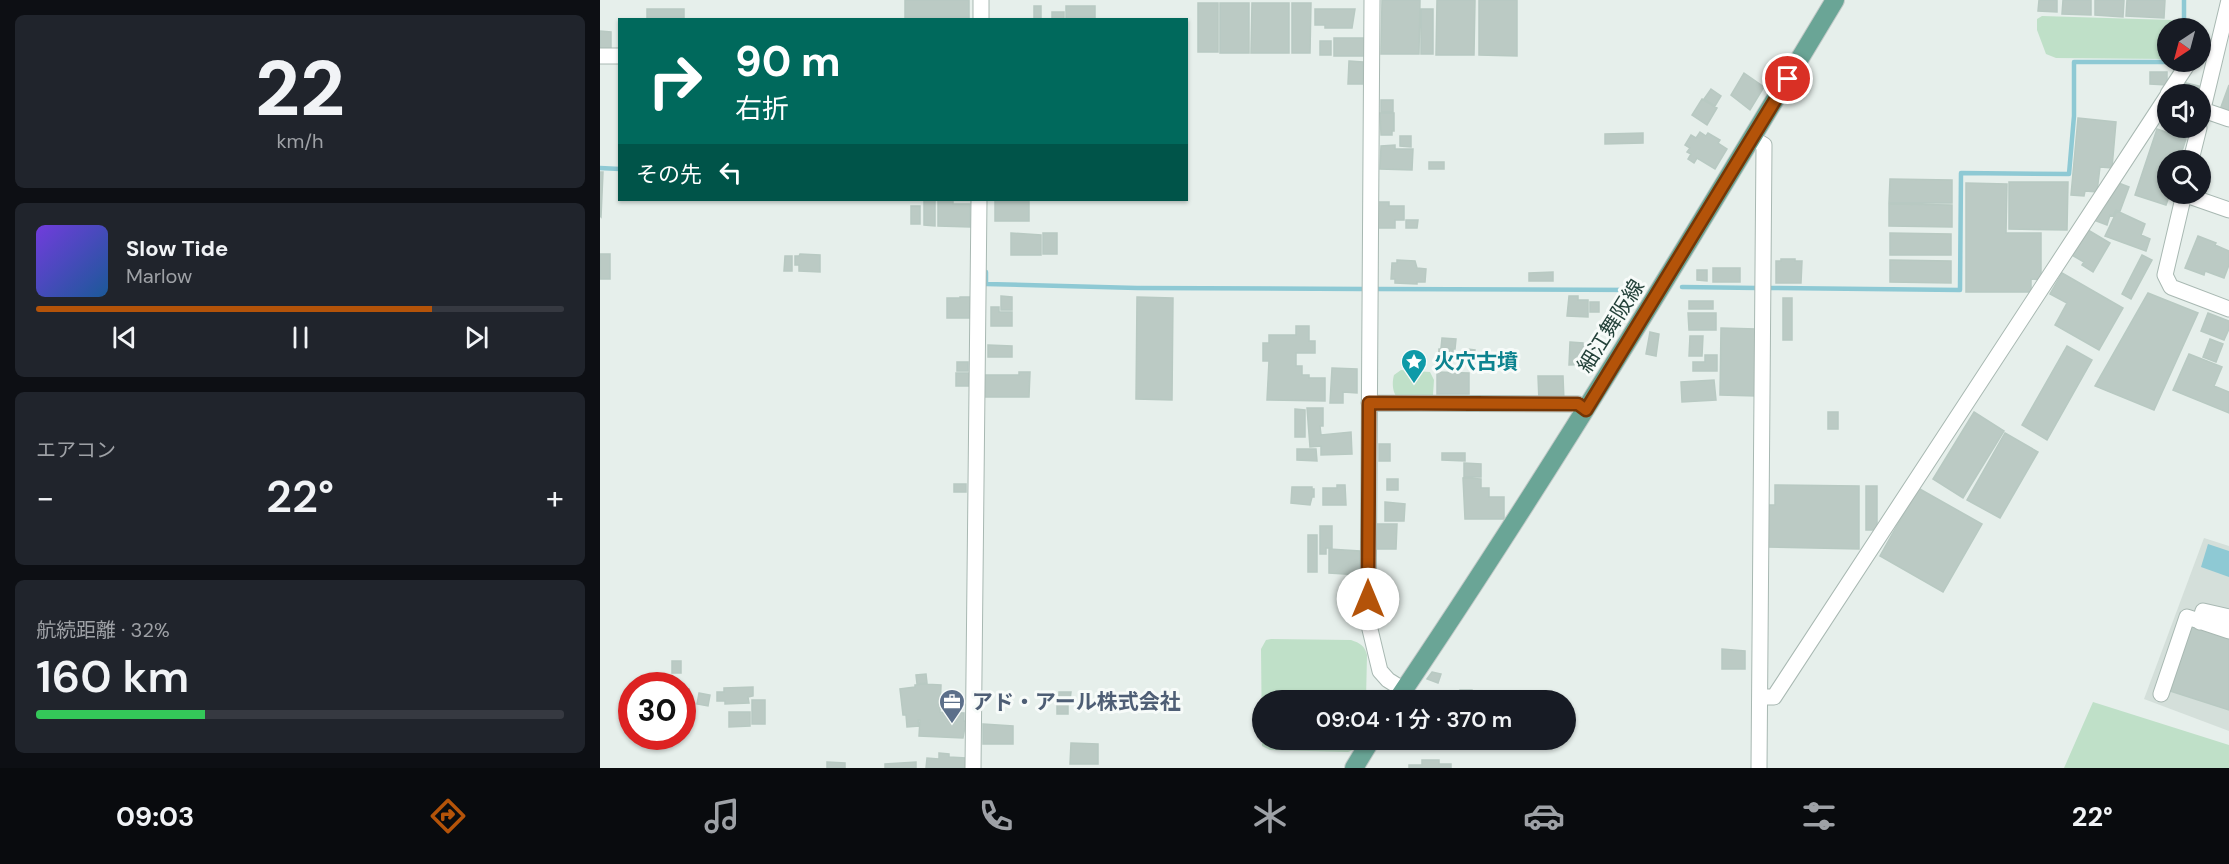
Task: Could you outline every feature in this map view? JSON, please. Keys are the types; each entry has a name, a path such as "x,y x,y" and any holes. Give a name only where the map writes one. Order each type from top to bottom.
{"main road":[{"name":"細江舞阪線","path":"1404,690 1586,410 1835,0"},
{"path":"1354,768 1365,750"}],"street":[{"path":"981,0 981,18"},
{"path":"1372,0 1368,621 1380,671 1397,690"},
{"path":"2211,50 2226,27 2229,0"},
{"path":"600,56 618,56"},
{"path":"1760,697 1774,697 2157,112"},
{"path":"2211,117 2229,119"},
{"path":"1752,138 1764,145 1759,768"},
{"path":"974,768 979,201"},
{"path":"2181,204 2164,275 2171,287 2229,309"},
{"path":"2211,204 2229,210"},
{"path":"1369,403 1578,404 1586,410"},
{"path":"2199,622 2203,611 2229,617"},
{"path":"2161,694 2187,617 2229,631"}],"shaded area":[{"path":"2204,538 2229,546 2229,731 2144,699"}],"green space":[{"path":"2042,16 2157,20 2157,59 2056,58 2046,54 2037,30 2037,19"},
{"path":"1401,370 1430,372 1434,380 1433,395 1430,398 1398,398 1393,381 1394,375"},
{"path":"1266,640 1351,640 1363,647 1367,655 1366,690 1261,690 1261,649"},
{"path":"2093,702 2229,745 2229,768 2064,768"},
{"path":"1270,750 1353,750 1348,752"}],"water":[{"path":"2208,544 2229,551 2229,577 2201,567"}],"building":[{"path":"905,0 969,0 969,18 905,18"},
{"path":"1382,0 1420,0 1419,54 1381,54"},
{"path":"1437,0 1475,0 1474,55 1436,55"},
{"path":"1479,0 1517,0 1517,56 1479,55"},
{"path":"2039,0 2057,0 2057,12 2038,11"},
{"path":"2063,0 2091,0 2091,15 2062,14"},
{"path":"2095,0 2124,0 2123,17 2095,15"},
{"path":"2127,0 2165,0 2164,18 2126,16"},
{"path":"1198,3 1218,3 1218,52 1198,52"},
{"path":"1220,3 1249,3 1249,53 1220,53"},
{"path":"1252,3 1289,3 1289,53 1251,53"},
{"path":"1292,3 1311,3 1310,53 1292,53"},
{"path":"1034,6 1041,6 1041,18 1034,18"},
{"path":"1066,6 1095,6 1095,18 1066,18"},
{"path":"647,9 684,9 684,18 647,18"},
{"path":"1315,9 1355,9 1352,28 1325,28 1325,25 1315,25"},
{"path":"1421,9 1433,9 1433,54 1421,54"},
{"path":"1052,12 1064,12 1064,18 1052,18"},
{"path":"600,31 611,32 611,49 600,49"},
{"path":"1334,38 1366,38 1366,56 1334,56"},
{"path":"1320,41 1331,41 1331,55 1320,55"},
{"path":"1349,61 1363,62 1363,84 1348,84"},
{"path":"2150,72 2167,72 2167,84 2150,84"},
{"path":"1744,73 1764,87 1750,110 1731,95"},
{"path":"2229,85 2229,111 2221,107"},
{"path":"1711,89 1721,96 1715,106 1704,99"},
{"path":"1702,99 1717,108 1707,125 1692,115"},
{"path":"1381,100 1393,100 1393,112 1381,112"},
{"path":"1380,113 1394,113 1392,135 1381,135"},
{"path":"2078,118 2116,122 2112,168 2100,167 2097,192 2085,191 2084,196 2071,195"},
{"path":"2157,129 2157,138 2186,139 2182,150 2157,150 2157,202 2135,195"},
{"path":"1700,132 1706,136 1708,133 1720,140 1718,143 1727,149 1715,169 1697,158 1694,163 1688,159 1691,154 1687,152 1690,148 1685,145 1691,135 1696,138"},
{"path":"1643,133 1643,143 1605,144 1605,134"},
{"path":"1400,136 1411,136 1411,147 1400,146"},
{"path":"1395,145 1395,149 1413,149 1412,170 1380,169 1381,146"},
{"path":"1429,162 1444,162 1444,169 1429,169"},
{"path":"600,172 603,172 601,217 600,216"},
{"path":"1890,179 1952,180 1952,203 1889,203"},
{"path":"2009,182 2068,182 2067,230 2009,229"},
{"path":"2116,182 2129,187 2120,211 2116,210 2113,216 2110,215 2107,225 2094,220"},
{"path":"1966,183 2007,184 2006,233 2041,233 2041,280 2031,279 2031,292 1966,292"},
{"path":"924,201 935,201 935,226 924,225"},
{"path":"938,201 970,204 970,227 938,226"},
{"path":"995,201 1029,201 1029,221 995,221"},
{"path":"1378,202 1389,202 1389,206 1404,206 1404,220 1395,220 1395,228 1378,228"},
{"path":"1889,204 1952,205 1952,227 1889,226"},
{"path":"911,206 920,206 920,224 911,224"},
{"path":"2117,211 2145,224 2141,235 2150,239 2146,251 2105,236"},
{"path":"1406,220 1418,220 1417,228 1406,228"},
{"path":"2088,230 2110,243 2093,272 2082,265 2084,262 2070,254"},
{"path":"1011,233 1041,235 1041,255 1011,255"},
{"path":"1043,233 1057,233 1057,254 1043,254"},
{"path":"1890,233 1951,234 1951,255 1890,255"},
{"path":"2198,236 2229,251 2229,265 2224,278 2205,271 2204,275 2185,268"},
{"path":"600,254 610,254 610,279 600,279"},
{"path":"820,255 820,272 799,271 799,265 795,265 795,256"},
{"path":"2142,255 2152,260 2131,299 2122,294"},
{"path":"785,256 792,256 792,271 784,271"},
{"path":"1781,259 1802,261 1801,283 1776,283 1776,261 1781,261"},
{"path":"1397,260 1415,261 1417,268 1426,269 1425,282 1395,283 1395,279 1391,279 1392,263 1397,263"},
{"path":"1890,260 1951,261 1951,283 1890,282"},
{"path":"1713,268 1740,268 1740,282 1713,282"},
{"path":"1697,270 1707,270 1707,281 1697,280"},
{"path":"1553,272 1553,281 1529,281 1529,273"},
{"path":"2062,273 2123,308 2099,350 2055,325 2067,303 2050,294"},
{"path":"2148,293 2198,313 2154,410 2095,386"},
{"path":"1001,296 1012,297 1012,310 1001,310"},
{"path":"1569,296 1578,296 1578,300 1588,300 1588,317 1567,316"},
{"path":"970,297 970,318 947,318 947,298"},
{"path":"1137,297 1173,298 1172,400 1136,399"},
{"path":"1783,298 1792,298 1792,340 1783,340"},
{"path":"1689,301 1713,301 1713,309 1689,309"},
{"path":"1590,302 1599,302 1599,312 1590,312"},
{"path":"991,307 999,307 999,312 1012,312 1012,326 991,326"},
{"path":"1688,313 1716,313 1716,330 1689,330"},
{"path":"2208,313 2229,321 2229,329 2224,340 2201,331"},
{"path":"1296,326 1309,326 1309,341 1315,341 1315,353 1296,353 1296,366 1302,366 1302,375 1309,375 1309,378 1325,378 1325,401 1267,400 1269,361 1263,361 1263,343 1269,343 1269,335 1296,335"},
{"path":"1721,328 1756,329 1756,396 1720,395"},
{"path":"1650,332 1659,334 1656,356 1646,354"},
{"path":"1690,336 1703,336 1702,356 1689,356"},
{"path":"1442,338 1456,339 1455,349 1441,348"},
{"path":"2210,339 2223,344 2216,362 2203,357"},
{"path":"1570,342 1583,343 1583,347 1597,347 1596,364 1569,365"},
{"path":"988,345 1012,346 1012,357 988,357"},
{"path":"2067,346 2092,360 2047,440 2022,425"},
{"path":"1439,349 1453,350 1453,361 1450,361 1450,365 1438,365"},
{"path":"1467,349 1475,350 1473,363 1465,361"},
{"path":"2189,354 2222,367 2214,386 2229,392 2229,413 2173,390"},
{"path":"1705,355 1717,355 1717,371 1693,371 1693,362 1705,362"},
{"path":"957,362 968,362 968,371 957,371"},
{"path":"1332,368 1357,369 1357,393 1343,392 1343,403 1330,403"},
{"path":"1019,372 1030,372 1029,397 985,397 985,375 1019,375"},
{"path":"1437,372 1469,373 1469,394 1437,394"},
{"path":"956,373 969,373 969,386 956,386"},
{"path":"1538,376 1563,376 1564,401 1539,401"},
{"path":"1714,380 1716,400 1682,402 1681,382"},
{"path":"1307,408 1323,408 1321,435 1351,432 1352,454 1321,455 1321,446 1310,447"},
{"path":"1295,409 1305,410 1305,437 1295,437"},
{"path":"1828,412 1838,412 1838,429 1828,429"},
{"path":"1974,412 2004,431 1963,498 1933,479"},
{"path":"2005,433 2038,452 2000,518 1967,500"},
{"path":"1379,444 1390,444 1390,461 1379,461"},
{"path":"1297,449 1316,449 1317,461 1297,460"},
{"path":"1442,453 1465,453 1465,461 1442,460"},
{"path":"1464,463 1481,464 1481,477 1464,477"},
{"path":"1463,478 1481,479 1481,488 1489,488 1489,497 1504,497 1504,519 1465,519"},
{"path":"1387,479 1398,479 1398,490 1387,490"},
{"path":"954,484 966,484 966,492 954,492"},
{"path":"1337,485 1345,485 1346,505 1323,505 1323,488 1337,488"},
{"path":"1775,485 1859,486 1859,549 1768,547 1768,505 1775,505"},
{"path":"1866,486 1877,486 1877,530 1866,530"},
{"path":"1292,487 1312,487 1314,489 1314,497 1310,505 1291,503"},
{"path":"1918,488 1982,524 1943,592 1880,556"},
{"path":"1385,502 1405,504 1404,521 1385,521"},
{"path":"1374,524 1397,524 1396,549 1377,549"},
{"path":"1320,526 1332,526 1332,548 1326,548 1326,554 1320,554"},
{"path":"1308,535 1317,535 1317,572 1308,572"},
{"path":"1329,549 1360,551 1360,575 1329,573"},
{"path":"2189,622 2229,635 2229,710 2167,690"},
{"path":"1722,649 1745,651 1745,669 1722,669"},
{"path":"672,661 681,661 681,672 672,672"},
{"path":"1432,672 1441,674 1438,683 1427,679"},
{"path":"926,674 927,683 917,684 916,675"},
{"path":"923,684 941,685 940,712 964,713 964,721 966,721 963,738 919,736 920,720 918,720 919,726 907,727 900,689"},
{"path":"753,687 753,696 748,697 749,703 725,704 725,701 717,701 717,692 724,692 724,688"},
{"path":"1059,692 1071,692 1070,700 1059,700"},
{"path":"699,693 710,695 708,706 697,704"},
{"path":"752,700 765,700 765,724 752,724"},
{"path":"1057,703 1068,703 1068,714 1057,714"},
{"path":"729,712 750,712 750,726 729,727"},
{"path":"983,724 1013,726 1013,744 983,744"},
{"path":"1071,743 1098,744 1098,764 1070,764"},
{"path":"939,753 949,754 949,757 966,758 965,768 926,768 927,758 939,759"},
{"path":"1422,760 1439,760 1439,764 1451,764 1451,768 1409,768 1409,765 1422,765"},
{"path":"827,762 845,763 845,768 827,768"},
{"path":"916,762 916,768 885,768 885,764"}],"waterway":[{"path":"2184,0 2184,18"},
{"path":"1769,288 1960,290 1961,173 2069,174 2074,116 2074,62 2157,62"},
{"path":"600,168 618,169"},
{"path":"986,272 986,284 1137,288 1363,289"},
{"path":"1682,287 1757,288"},
{"path":"1376,289 1641,290"}],"place":[{"name":"火穴古墳","path":"1414,385"},
{"name":"アド・アール株式会社","path":"952,725"}],"route":[{"path":"1368,599 1369,403 1578,404 1586,410 1788,79"}]}
